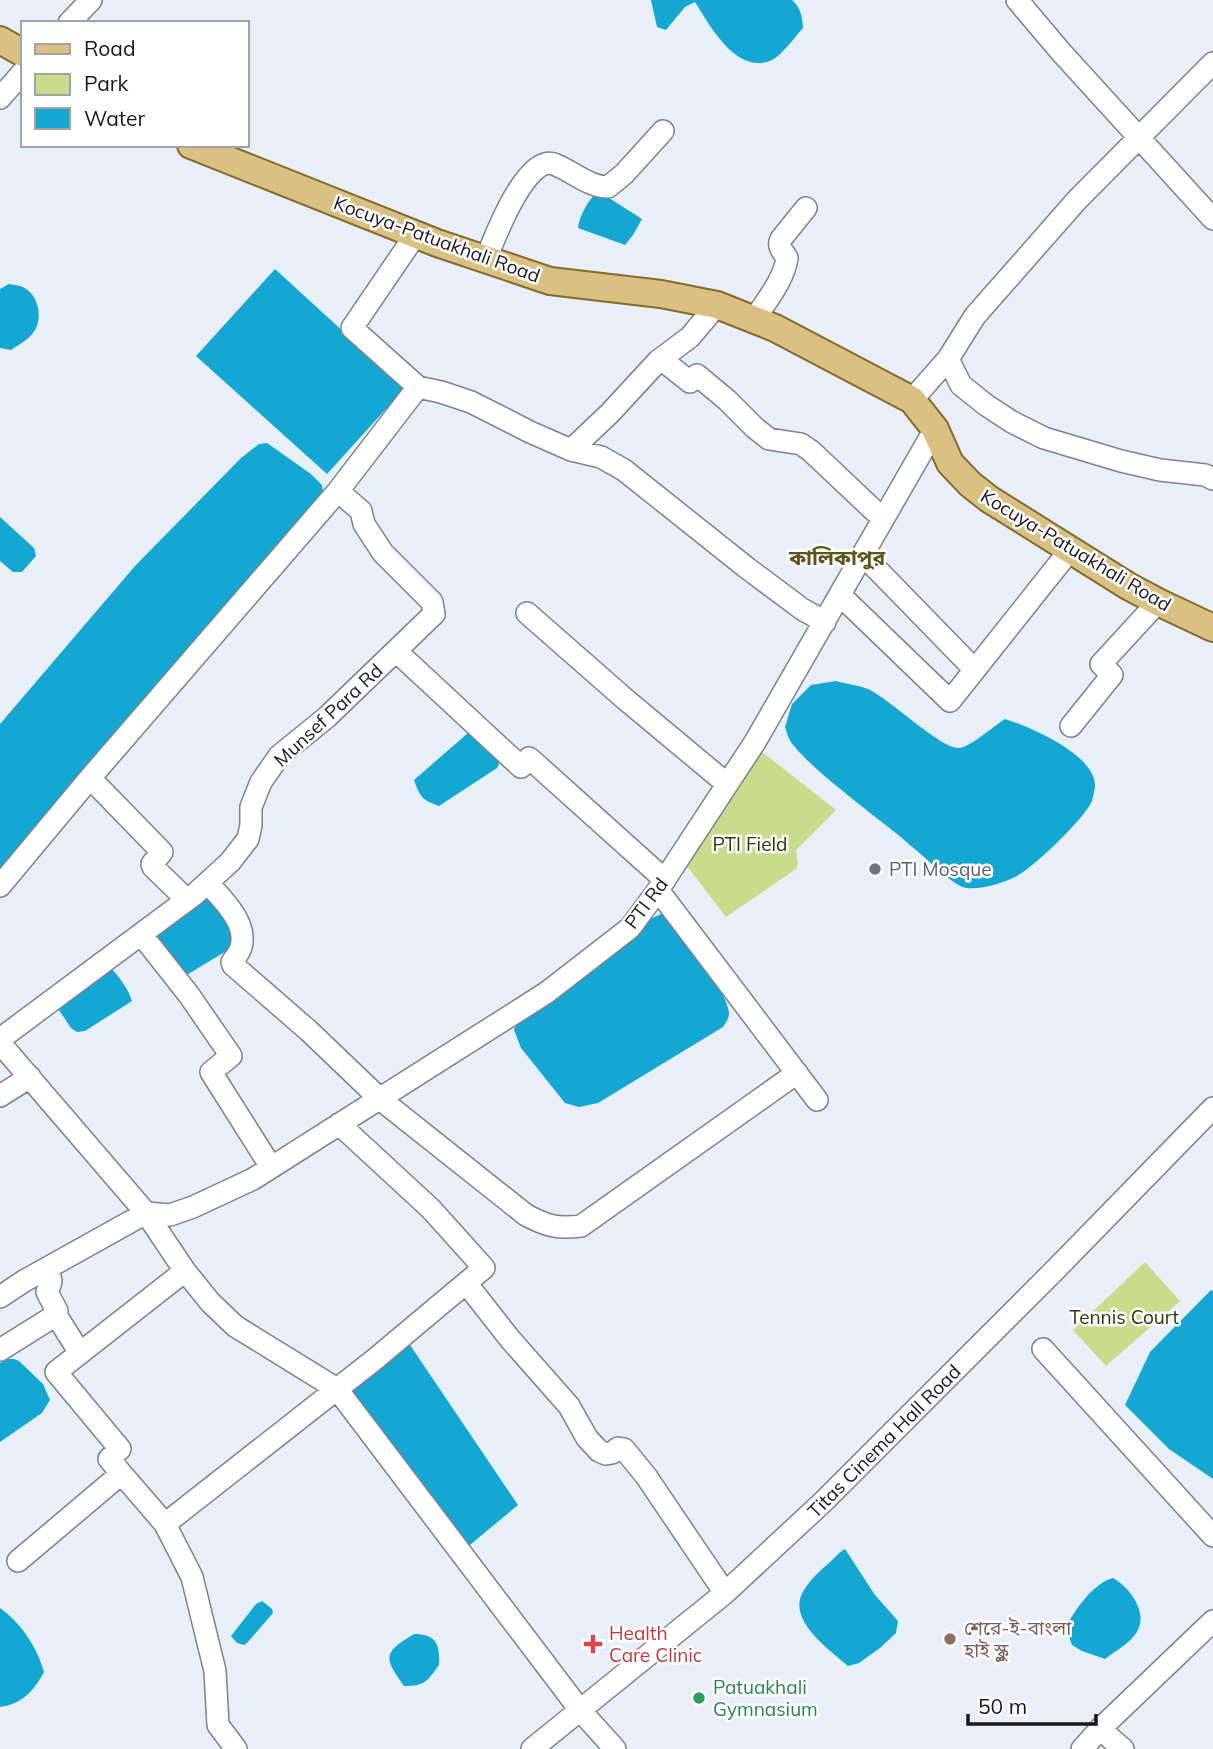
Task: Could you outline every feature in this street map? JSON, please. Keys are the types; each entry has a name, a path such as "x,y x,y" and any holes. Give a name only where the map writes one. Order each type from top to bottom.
{"main road":[{"path":"0,40 21,52"},
{"name":"Kocuya-Patuakhali Road","path":"196,147 416,234 550,281 661,294 717,305 786,333 912,400 935,429 950,463 989,499 1158,602 1213,628"}],"street":[{"path":"71,21 91,0"},
{"path":"1017,0 1213,219"},
{"path":"912,400 948,359 975,316 1024,259 1077,200 1213,63"},
{"path":"0,98 21,74"},
{"path":"486,260 515,193 536,169 543,164 552,163 598,186 608,187 624,174 663,131"},
{"path":"754,320 786,264 788,258 779,244 781,239 806,208"},
{"path":"416,234 352,328 418,387 471,402 530,432 571,450 601,457 624,470 747,568 802,609 825,622"},
{"path":"571,450 661,359 690,337 717,305"},
{"path":"661,359 691,382 697,375 769,439 800,444 811,451 883,519"},
{"path":"948,359 961,385 1012,422 1044,438 1121,461 1160,470 1205,475 1213,479"},
{"path":"0,886 338,491 418,387"},
{"name":"PTI Rd","path":"146,1213 170,1214 193,1207 253,1179 546,993 630,928 662,885 780,699 935,429"},
{"name":"Munsef Para Rd","path":"0,1041 187,900 230,862 248,839 251,807 261,782 279,756 327,717 434,614 432,602 383,553 364,524 360,511 338,491"},
{"path":"840,595 950,701 1070,550"},
{"path":"863,555 974,669"},
{"path":"1071,726 1112,675 1101,664 1158,602"},
{"path":"527,613 727,784"},
{"path":"396,651 520,767 529,758 662,885 817,1100"},
{"path":"90,778 162,852 152,863 153,867 187,900"},
{"path":"208,883 233,911 238,921 242,947 232,962 233,965 380,1098 526,1214 544,1225 563,1228 581,1226 797,1073"},
{"path":"141,934 189,995 231,1056 211,1072 271,1167"},
{"path":"0,1041 146,1213 210,1302 235,1326 337,1389 580,1710 615,1749"},
{"path":"0,1096 30,1077"},
{"name":"Titas Cinema Hall Road","path":"532,1749 725,1593 823,1502 1213,1108"},
{"path":"165,1524 337,1389 484,1268 431,1209 339,1124"},
{"path":"0,1297 146,1213"},
{"path":"46,1269 52,1281 47,1292 57,1311 56,1315 80,1353"},
{"path":"185,1270 56,1372 120,1450 108,1460 165,1524 192,1577 215,1671 218,1725 236,1749"},
{"path":"466,1283 510,1339 569,1406 587,1438 599,1451 606,1454 618,1448 624,1449 646,1476 725,1593"},
{"path":"0,1350 56,1315"},
{"path":"1043,1349 1213,1536"},
{"path":"18,1561 121,1474"},
{"path":"1082,1749 1213,1621"},
{"path":"1100,1729 1123,1749"}],"green space":[{"name":"PTI Field","path":"757,748 836,810 796,850 796,869 726,917 683,861"},
{"name":"Tennis Court","path":"1145,1262 1180,1301 1106,1366 1073,1330"}],"water":[{"path":"651,0 792,0 800,12 803,28 776,58 759,63 747,61 726,46 695,2 685,7 666,30 657,27"},
{"path":"598,191 642,219 625,245 578,228 585,208"},
{"path":"275,269 405,388 327,474 196,356"},
{"path":"9,284 20,286 32,294 39,314 33,333 11,350 0,348 0,289"},
{"path":"267,443 311,474 322,485 323,493 0,879 0,724 135,566 241,458 259,444"},
{"path":"0,517 34,548 36,556 22,572 13,572 0,561"},
{"path":"836,681 860,686 877,694 940,741 951,746 959,748 969,744 1005,719 1044,735 1073,753 1092,774 1095,785 1092,801 1080,819 1058,842 1017,876 985,887 960,886 830,781 791,742 785,727 792,704 811,685"},
{"path":"472,732 497,758 497,768 439,806 425,800 414,780"},
{"path":"207,899 212,899 229,913 233,947 185,976 151,935"},
{"path":"661,914 667,915 713,978 727,1003 727,1020 723,1027 598,1103 579,1107 565,1103 521,1048 514,1030 520,1015 650,919"},
{"path":"108,965 128,991 132,1001 85,1031 77,1032 71,1028 57,1007"},
{"path":"1211,1290 1213,1479 1169,1449 1125,1405 1150,1352"},
{"path":"406,1339 518,1505 465,1549 346,1390"},
{"path":"8,1359 19,1361 43,1384 50,1400 42,1413 0,1442 0,1363"},
{"path":"845,1549 875,1595 898,1621 896,1633 880,1648 859,1663 848,1666 812,1632 800,1612 800,1601 811,1580"},
{"path":"1113,1578 1134,1598 1140,1612 1140,1621 1134,1636 1105,1659 1072,1645 1066,1627 1092,1591"},
{"path":"262,1601 273,1613 247,1643 237,1643 231,1636 256,1604"},
{"path":"0,1608 27,1636 44,1672 26,1696 15,1703 0,1707"},
{"path":"414,1634 428,1636 436,1642 439,1665 425,1682 404,1686 393,1669 390,1657 396,1646"}],"place":[{"name":"PTI Mosque","path":"875,869"},
{"name":"শেরে-ই-বাংলা হাই স্কুল","path":"950,1639"},
{"name":"Health Care Clinic","path":"593,1644"},
{"name":"Patuakhali Gymnasium","path":"699,1698"}],"district":[{"name":"কালিকাপুর","path":"837,557"}]}
